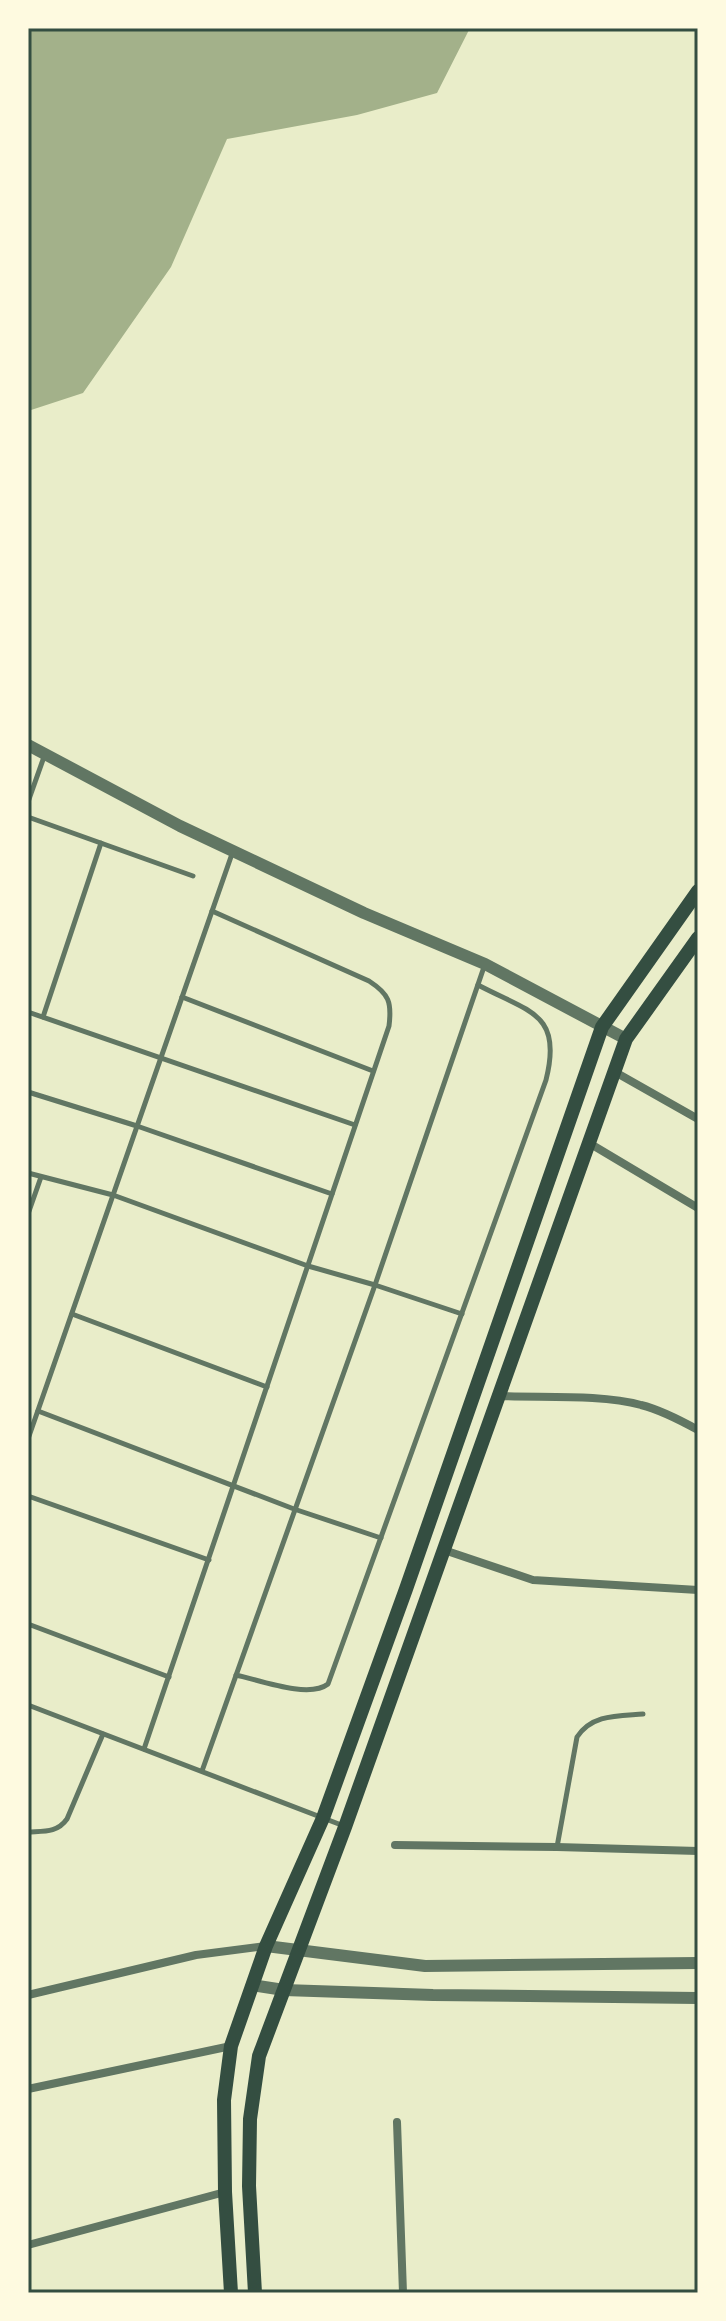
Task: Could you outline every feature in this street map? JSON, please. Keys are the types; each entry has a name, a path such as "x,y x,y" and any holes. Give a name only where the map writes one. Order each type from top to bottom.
{"main road":[{"path":"231,2293 224,2100 231,2046 266,1946 323,1818 602,1027 698,891"},
{"path":"255,2293 249,2186 250,2119 259,2056 345,1827 626,1039 698,938"}],"street":[{"path":"28,745 180,826 364,913 485,964 626,1039"},
{"path":"615,1072 698,1119"},
{"path":"589,1143 698,1208"},
{"path":"499,1396 615,1400 641,1404 698,1430"},
{"path":"444,1550 533,1580 698,1590"},
{"path":"395,1845 698,1851"},
{"path":"28,1995 196,1955 266,1946 425,1966 698,1963"},
{"path":"252,1985 284,1990 433,1995 698,1998"},
{"path":"28,2089 231,2046"},
{"path":"397,2122 403,2293"},
{"path":"28,2245 225,2192"}],"lane":[{"path":"28,802 45,754"},
{"path":"28,817 193,876"},
{"path":"43,1017 101,843"},
{"path":"28,1439 233,851"},
{"path":"144,1749 389,1026 391,1009 381,989 369,981 212,911"},
{"path":"202,1771 375,1285 485,964"},
{"path":"236,1675 299,1690 321,1689 328,1684 546,1080 552,1057 546,1024 478,985"},
{"path":"182,997 373,1071"},
{"path":"28,1012 355,1125"},
{"path":"28,1092 137,1126 332,1194"},
{"path":"28,1173 113,1195 308,1266 462,1314"},
{"path":"28,1214 41,1177"},
{"path":"72,1314 267,1387"},
{"path":"38,1411 294,1509 381,1538"},
{"path":"28,1496 209,1560"},
{"path":"28,1624 169,1677"},
{"path":"28,1705 345,1827"},
{"path":"557,1847 577,1737 582,1728 601,1718 643,1714"},
{"path":"28,1832 62,1826 103,1734"}],"shaded area":[{"path":"28,28 470,28 437,93 357,115 227,139 171,267 83,393 28,411"}]}
